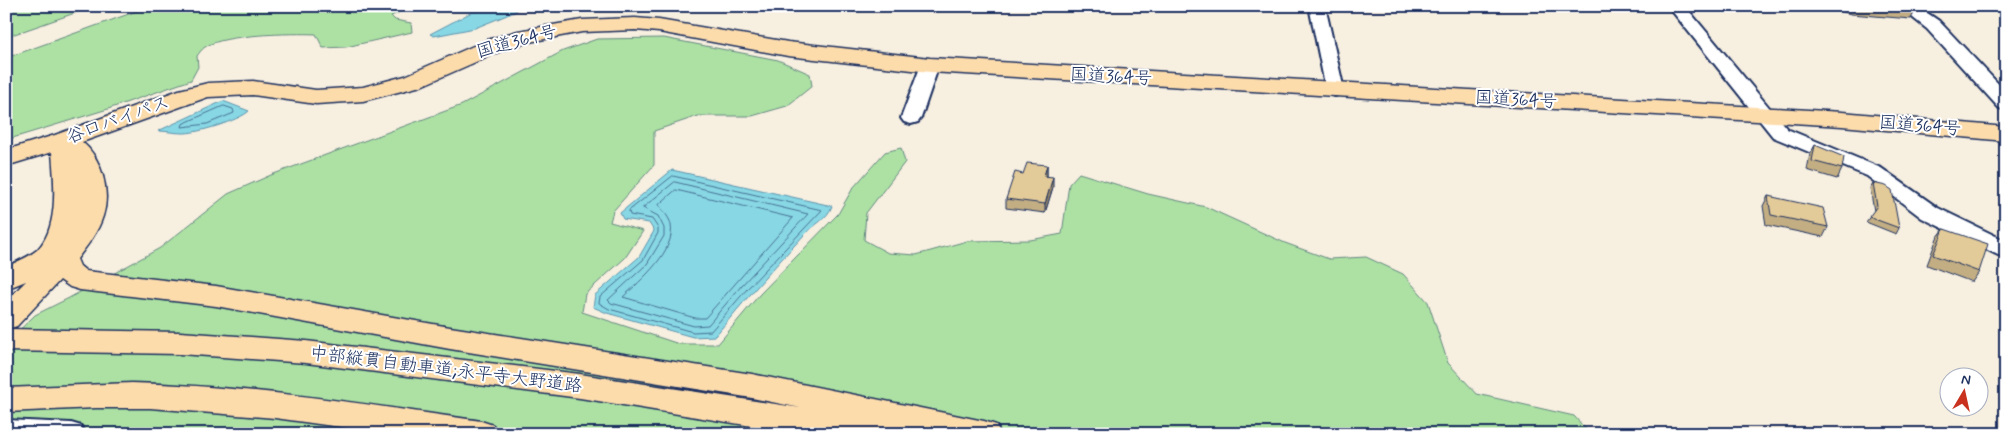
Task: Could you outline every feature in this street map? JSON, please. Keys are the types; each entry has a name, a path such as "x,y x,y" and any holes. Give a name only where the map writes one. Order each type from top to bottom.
{"highway":[{"name":"国道364号","path":"231,88 253,88 316,98 363,94 413,81 469,55 518,38 553,30 609,24 659,26 821,54 930,65 1766,114 1921,125 2006,134"},
{"name":"谷口バイパス","path":"6,158 64,140 187,95 208,90 231,88"},
{"path":"6,302 78,236 89,217 93,198 87,167 81,154 64,140"},
{"path":"6,280 55,256"},
{"path":"11,333 55,256"},
{"path":"55,256 73,276 80,280 216,296 450,338 744,398 984,434"},
{"name":"中部縦貫自動車道;永平寺大野道路","path":"11,333 180,342 306,352 580,386 744,398 882,434"},
{"path":"6,400 96,396 157,397 262,405 382,419 481,434"}],"street":[{"path":"1317,6 1335,90"},
{"path":"1676,6 1780,132 1874,172 1930,213 2006,250"},
{"path":"1906,6 1933,25 2006,104"},
{"path":"911,118 930,65"},
{"path":"6,431 71,434"}],"green space":[{"path":"6,6 95,6 6,37"},
{"path":"151,6 414,6 391,16 395,20 411,23 412,32 346,47 323,48 316,34 259,35 227,39 214,43 204,48 197,56 198,67 191,80 108,109 6,140 6,58"},
{"path":"664,38 778,60 810,74 812,86 787,106 752,116 698,116 654,131 654,165 613,211 610,222 643,231 625,258 585,294 582,312 679,344 718,344 760,294 838,214 853,188 885,152 901,148 905,162 866,213 864,240 888,253 916,255 967,241 1030,240 1062,234 1069,184 1079,173 1148,194 1206,207 1285,243 1329,259 1366,257 1403,274 1428,302 1448,363 1477,394 1574,416 1590,434 6,434 6,343 35,315 160,248 228,194 271,175 462,105 563,51 597,39"}],"water":[{"path":"510,8 517,11 475,28 434,36 430,34 472,12"},
{"path":"223,101 249,111 228,122 189,133 158,131"},
{"path":"672,170 832,206 827,214 793,246 715,336 693,337 607,313 593,307 595,295 639,257 654,231 649,223 623,219 620,213"}],"building":[{"path":"1855,6 1909,6 1915,11"},
{"path":"1815,145 1844,157 1842,169 1812,161"},
{"path":"1027,163 1047,165 1044,176 1053,177 1045,204 1006,199 1015,172 1023,174"},
{"path":"1873,183 1886,186 1892,190 1899,228 1869,217 1877,206"},
{"path":"1768,196 1823,208 1828,227 1771,215"},
{"path":"1944,229 1988,244 1979,272 1933,255"}]}
